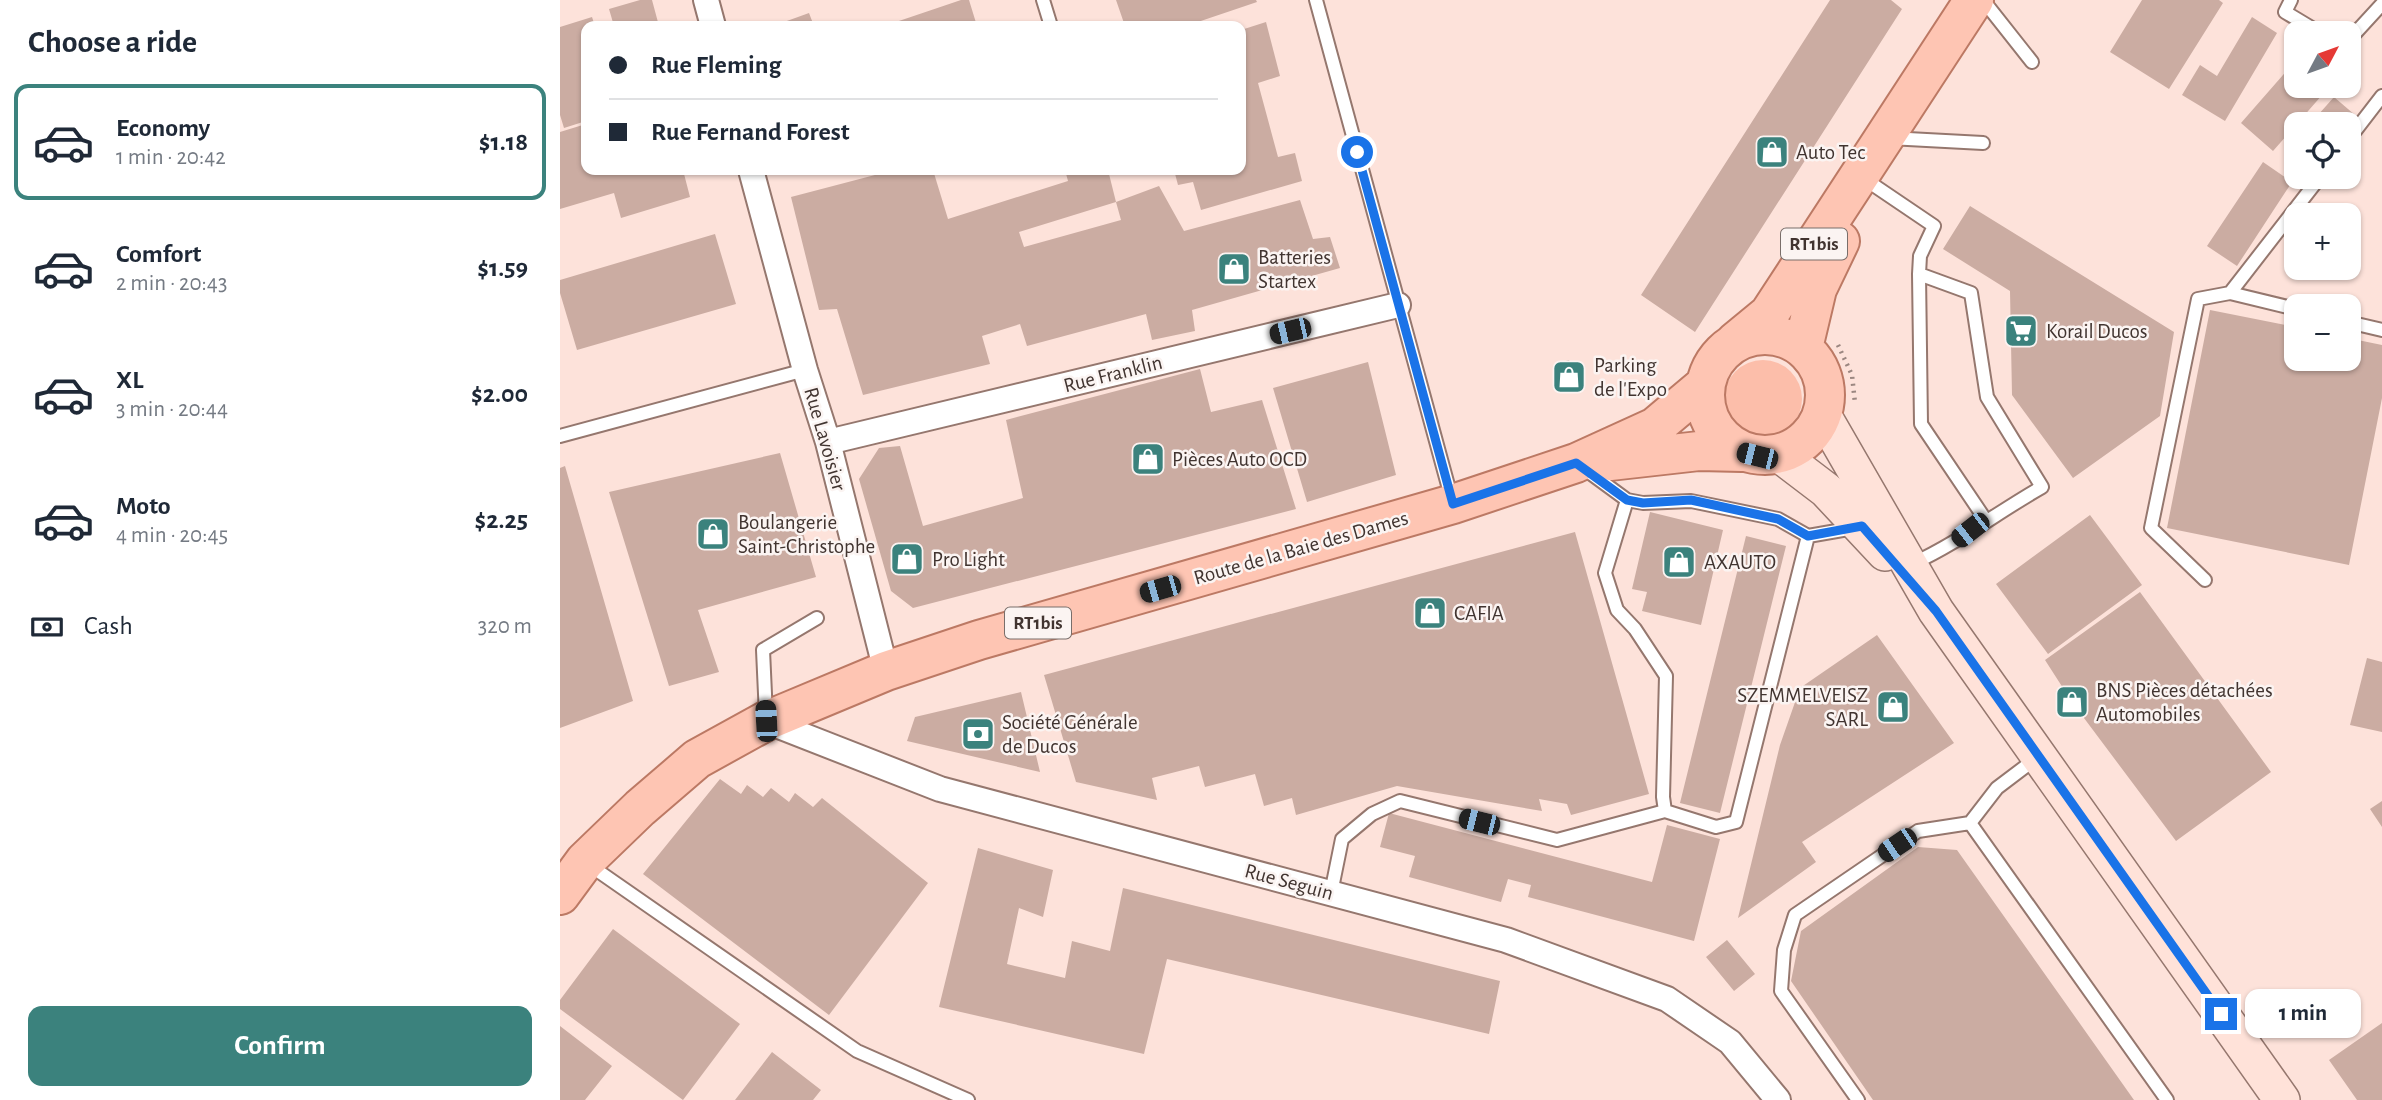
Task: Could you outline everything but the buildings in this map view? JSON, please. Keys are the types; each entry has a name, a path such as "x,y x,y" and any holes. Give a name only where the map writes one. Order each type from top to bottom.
{"main road":[{"name":"RT1bis","path":"1735,342 1769,314 1882,137 1974,0"},
{"name":"RT1bis","path":"1819,342 1817,289 1869,182 1882,137"},
{"path":"1762,335 1819,342 1826,396 1839,413 1804,443 1761,453 1720,437 1709,419 1705,405 1705,385 1713,362 1735,342 1762,335"},
{"name":"Route de la Baie des Dames","path":"560,894 585,861 696,759 766,721 887,671 979,640 1453,504 1576,463 1655,427 1705,385"},
{"name":"Route de la Baie des Dames","path":"1576,463 1699,451 1761,453"}],"street":[{"path":"706,0 712,21"},
{"name":"Rue Lavoisier","path":"752,175 804,370 828,442 887,671"},
{"name":"Rue Franklin","path":"828,442 1398,305"},
{"path":"1839,413 1909,566 1936,611 2282,1100"},
{"path":"1761,453 1826,490 1862,526 1936,611"},
{"name":"Rue Seguin","path":"766,721 940,789 1506,940 1667,999 1730,1042 1778,1100"}],"lane":[{"path":"1043,0 1049,21"},
{"path":"1316,0 1453,504"},
{"path":"1983,0 2032,62"},
{"path":"2291,0 2285,12 2300,21"},
{"path":"2361,27 2382,4"},
{"path":"2361,123 2382,96"},
{"path":"1882,137 1983,143"},
{"path":"1869,182 1934,226 1920,256 1921,424 1985,519"},
{"path":"2230,293 2311,189"},
{"path":"1909,566 1944,549 1985,519 2042,486 1987,397 1971,293 1919,274"},
{"path":"2205,580 2151,528 2198,299 2230,293 2284,306"},
{"path":"2361,325 2382,330"},
{"name":"Rue Lavoisier","path":"560,436 804,370"},
{"path":"1576,463 1627,500 1643,503 1691,500 1778,519 1808,536 1862,526"},
{"path":"1627,500 1605,573 1617,610 1635,629 1666,676 1663,797 1665,811"},
{"path":"1331,893 1342,839 1372,814 1400,802 1557,840 1665,811 1716,827 1736,822 1808,536"},
{"path":"766,721 763,650 817,618"},
{"path":"1857,1100 1781,991 1784,950 1795,915 1918,831 1970,822 1997,788 2039,757"},
{"path":"1970,822 2167,1100"},
{"path":"585,861 857,1051 968,1100"}],"path":[{"path":"1819,342 1852,376 1839,413"}],"shaded area":[{"path":"1755,360 1771,360 1785,366 1796,377 1802,391 1802,407 1796,421 1785,432 1771,438 1755,438 1741,432 1730,421 1724,407 1724,391 1730,377 1741,366"}],"place":[{"name":"Auto Tec","path":"1772,152"},
{"name":"Batteries Startex","path":"1234,269"},
{"name":"Korail Ducos","path":"2021,331"},
{"name":"Parking de l'Expo","path":"1569,377"},
{"name":"Pièces Auto OCD","path":"1148,459"},
{"name":"Boulangerie Saint-Christophe","path":"713,534"},
{"name":"Pro Light","path":"907,559"},
{"name":"AXAUTO","path":"1679,562"},
{"name":"CAFIA","path":"1430,613"},
{"name":"BNS Pièces détachées Automobiles","path":"2072,702"},
{"name":"SZEMMELVEISZ SARL","path":"1893,707"},
{"name":"Société Générale de Ducos","path":"978,734"}],"route":[{"path":"1357,152 1453,504 1576,463 1627,500 1643,503 1691,500 1778,519 1808,536 1862,526 1936,611 2221,1014"}]}
